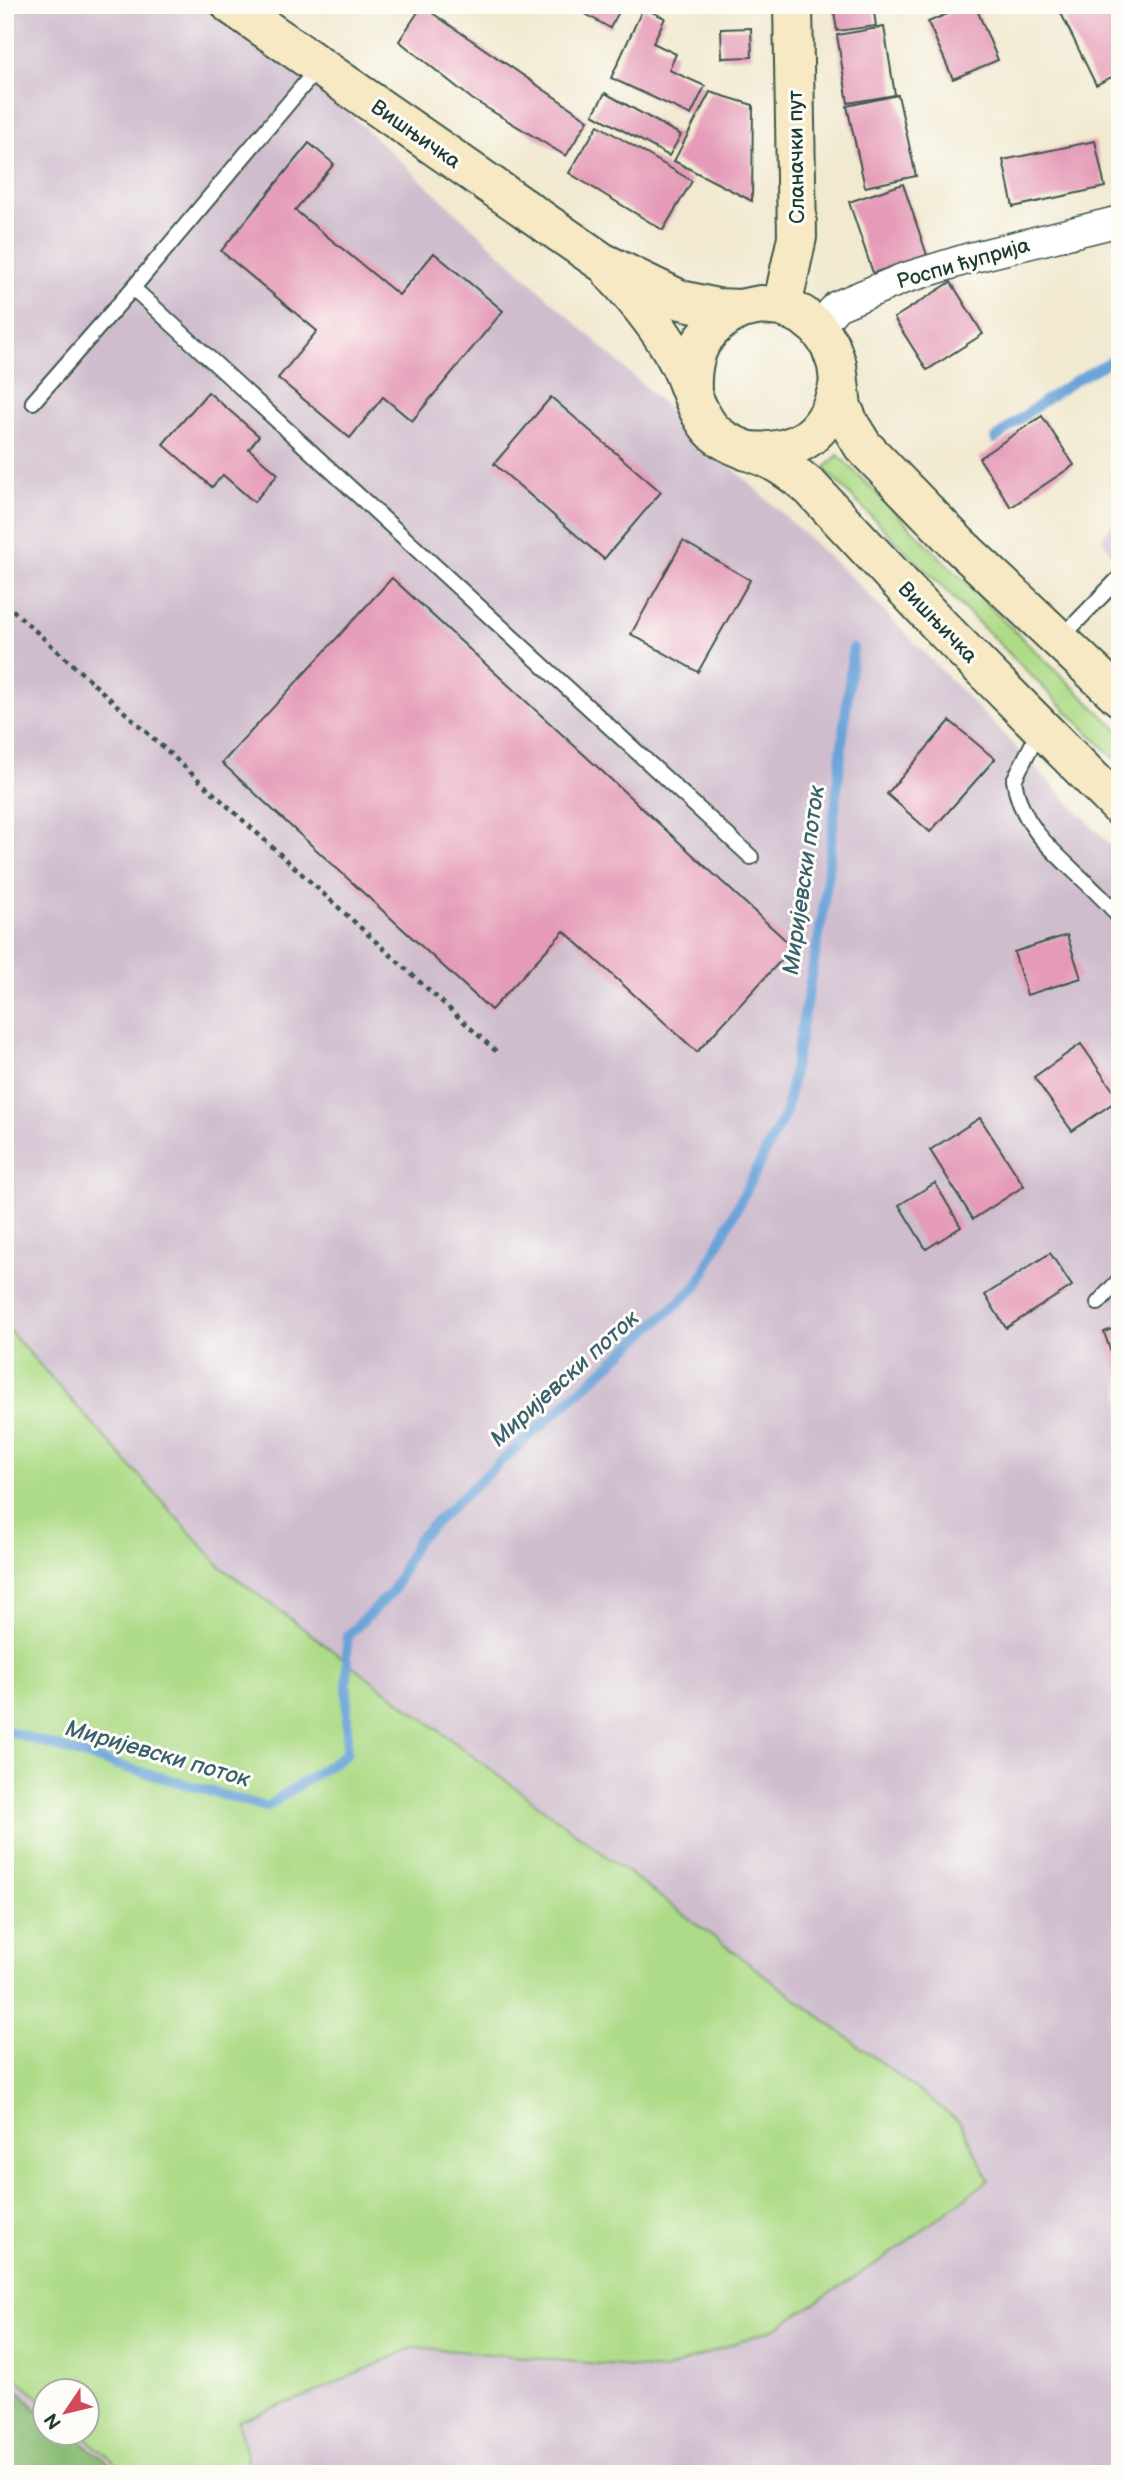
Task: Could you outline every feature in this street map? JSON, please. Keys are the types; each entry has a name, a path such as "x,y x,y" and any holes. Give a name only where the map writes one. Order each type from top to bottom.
{"street":[{"name":"Вишњичка","path":"231,5 601,262 681,300 717,308 740,309 761,305 782,307 802,315 818,328 831,345 837,365 842,407 863,446 958,545 1059,641 1118,690"},
{"name":"Сланачки пут","path":"782,307 797,237 793,5"},
{"name":"Роспи ћуприја","path":"818,328 837,306 902,279 970,258 1120,221"},
{"name":"Вишњичка","path":"601,262 642,306 679,364 699,413 711,430 728,443 793,473 811,488 943,629 1120,807"},
{"name":"Вишњичка","path":"692,393 691,371 696,351 706,333 722,318 740,309"},
{"name":"Вишњичка","path":"747,451 768,453 789,448 807,439 823,425 833,407 838,386"}],"lane":[{"path":"33,402 133,288 319,66"},
{"path":"133,288 751,857"},
{"path":"1059,641 1120,577"},
{"path":"1041,728 1014,780 1021,806 1039,838 1090,885 1120,920"},
{"path":"1098,1303 1120,1279"}],"path":[{"path":"5,603 499,1055"}],"shaded area":[{"path":"5,5 209,5 332,98 855,581 1120,855 1120,2474 130,2474 92,2448 102,2448 102,2378 32,2378 32,2406 5,2376"},
{"path":"1120,511 1120,568 1102,539"}],"green space":[{"path":"838,455 1120,732 1120,764 827,472 826,467"},
{"path":"5,1326 220,1566 960,2122 989,2180 886,2257 778,2327 664,2370 414,2347 310,2395 238,2421 250,2474 129,2474 98,2448 102,2448 102,2378 32,2378 32,2392 5,2368"},
{"path":"5,2376 32,2405 32,2448 89,2448 125,2474 5,2474"}],"building":[{"path":"570,5 623,5 610,28"},
{"path":"833,5 873,5 876,26 837,31"},
{"path":"975,5 998,60 953,79 928,22"},
{"path":"1057,5 1120,5 1120,73 1096,85"},
{"path":"422,6 588,120 566,156 472,99 399,41"},
{"path":"643,8 665,18 653,43 676,54 669,70 705,86 691,115 611,78"},
{"path":"884,27 895,95 848,103 837,35"},
{"path":"751,28 752,57 722,58 721,29"},
{"path":"710,92 753,105 752,201 674,161"},
{"path":"605,93 681,135 669,156 593,114"},
{"path":"898,95 916,176 865,187 847,106"},
{"path":"598,125 692,181 663,230 569,173"},
{"path":"1095,141 1105,187 1013,207 1003,160"},
{"path":"309,143 334,164 295,210 399,295 434,253 503,311 412,421 383,397 350,438 278,378 317,331 221,251"},
{"path":"903,184 927,255 873,273 849,202"},
{"path":"1120,239 1120,271 1118,271 1115,240"},
{"path":"951,282 983,334 927,370 894,318"},
{"path":"208,392 259,436 249,449 278,474 254,502 223,475 212,487 163,444"},
{"path":"551,397 661,492 604,559 494,464"},
{"path":"1042,416 1074,465 1011,507 979,458"},
{"path":"683,541 750,580 698,672 631,634"},
{"path":"392,578 793,947 697,1052 564,931 491,1010 222,763"},
{"path":"950,721 995,759 930,832 887,794"},
{"path":"1067,935 1081,978 1027,995 1014,952"},
{"path":"1081,1044 1119,1099 1072,1131 1034,1077"},
{"path":"980,1118 1024,1186 973,1219 930,1150"},
{"path":"935,1183 961,1227 926,1249 899,1205"},
{"path":"1050,1253 1072,1286 1006,1328 985,1295"},
{"path":"1120,1326 1120,1376 1119,1376 1104,1332"}],"waterway":[{"name":"Миријевски поток","path":"995,439 1054,394 1120,357"},
{"name":"Миријевски поток","path":"5,1730 89,1757 266,1807 347,1753 347,1636 392,1592 417,1540 697,1286 786,1112 823,913 853,648"}]}
